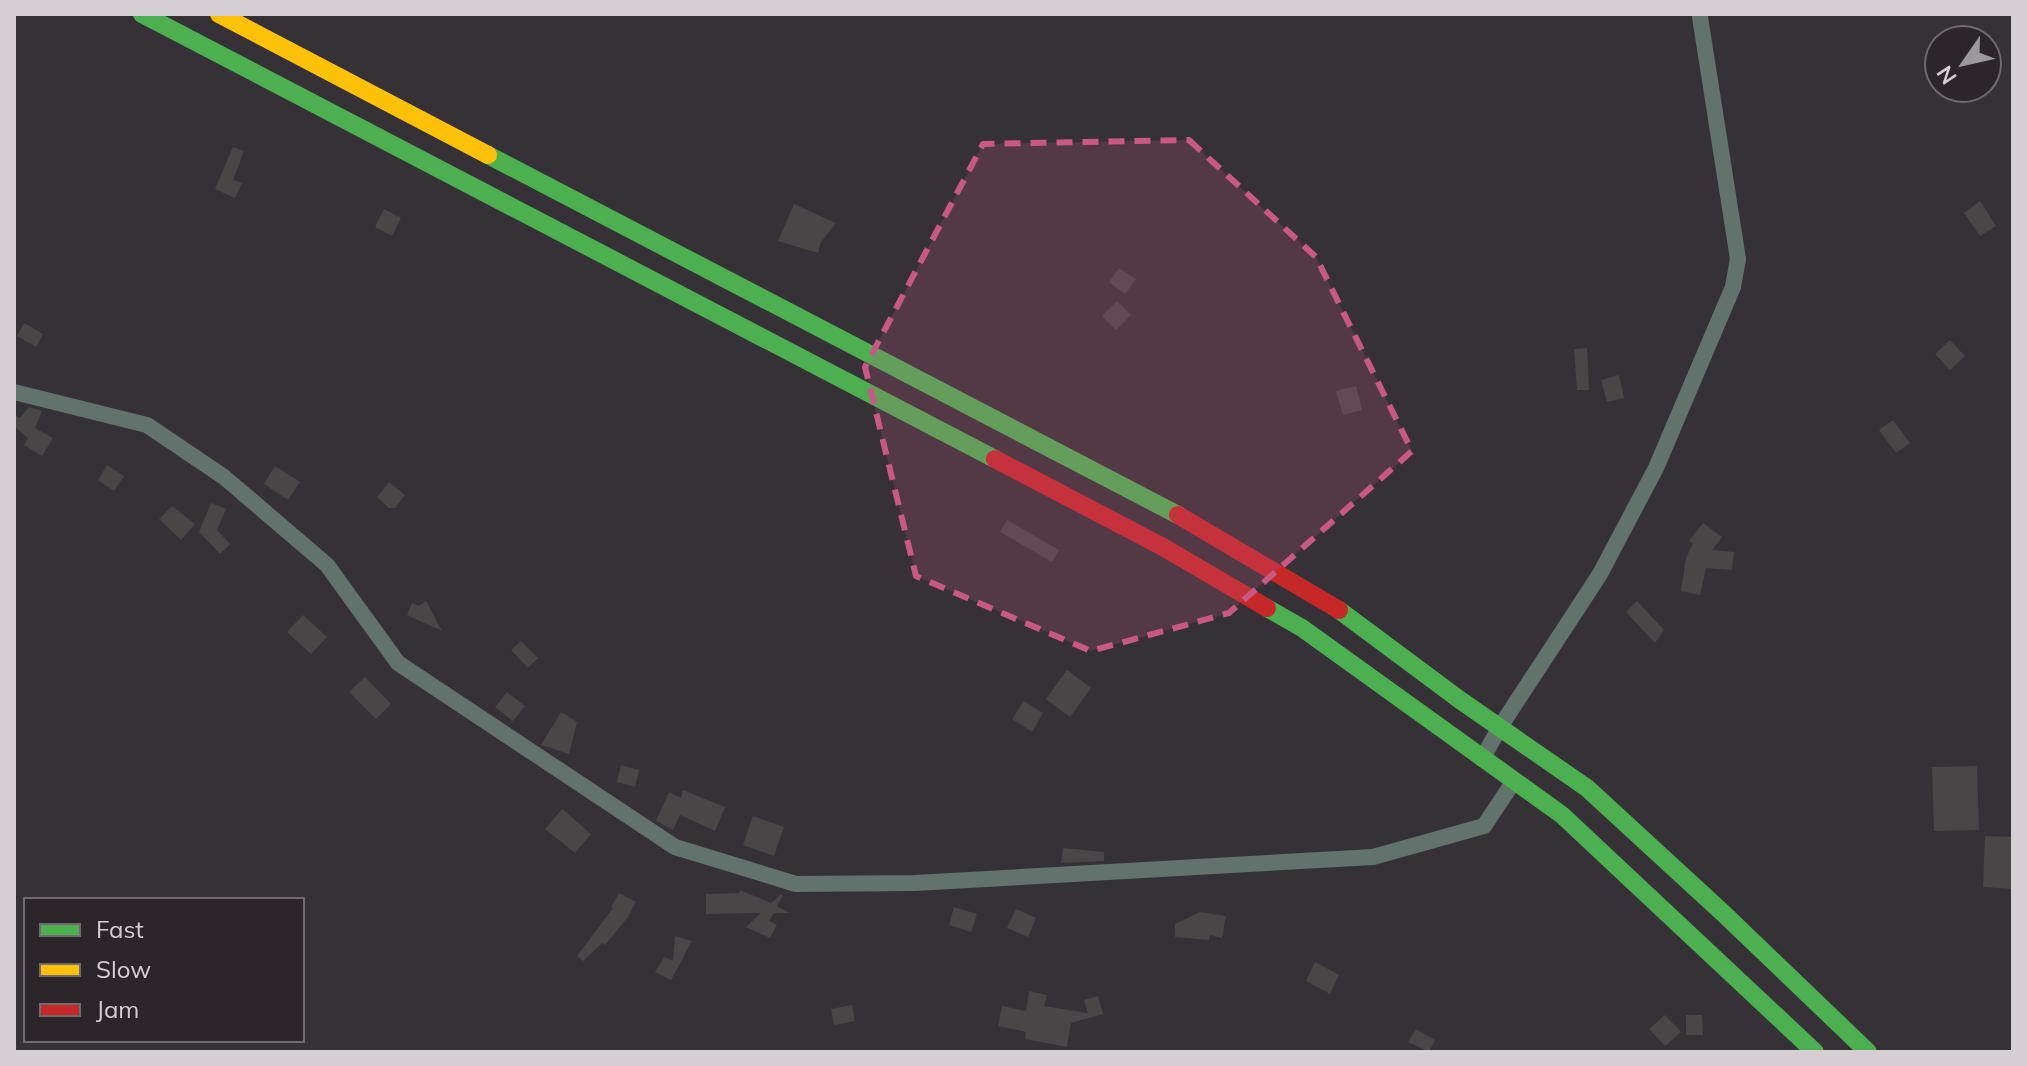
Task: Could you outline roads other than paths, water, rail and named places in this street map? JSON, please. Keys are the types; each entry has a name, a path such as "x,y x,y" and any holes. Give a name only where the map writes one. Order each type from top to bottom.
{"highway":[{"path":"142,14 1163,547 1302,628 1562,815 1815,1052"},
{"path":"219,14 1183,517 1324,599 1587,788 1868,1052"}],"street":[{"path":"1482,759 1600,574 1656,468 1733,287 1738,259 1700,17"},
{"path":"14,392 147,425 224,477 327,565 398,663 675,847 796,884 915,883 1373,857 1484,826 1514,781"}]}
